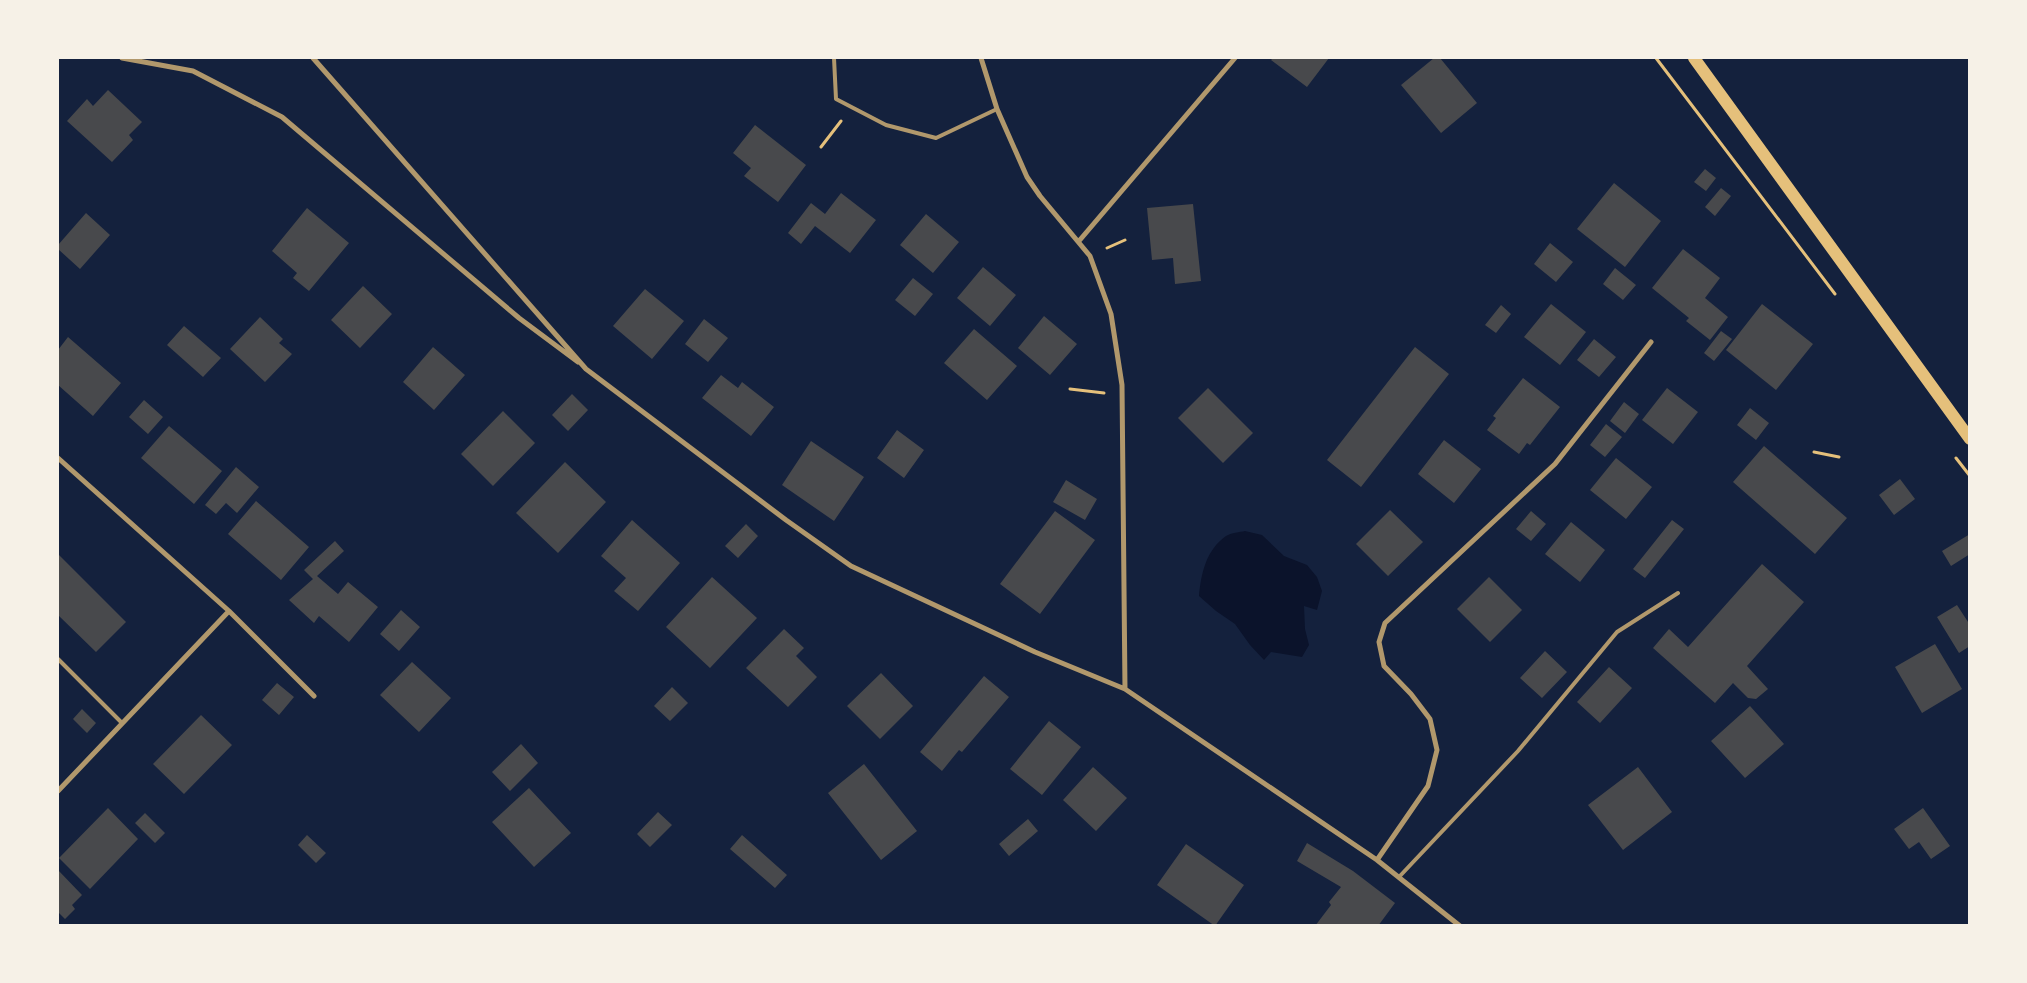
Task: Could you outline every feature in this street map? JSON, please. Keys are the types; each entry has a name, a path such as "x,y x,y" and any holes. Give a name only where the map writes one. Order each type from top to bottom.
{"main road":[{"path":"1694,58 1970,439"}],"street":[{"path":"122,58 193,71 282,117 519,318 786,520 851,566 1035,652 1125,689 1378,860 1460,926"},
{"path":"313,58 586,368"},
{"path":"981,58 997,109 1027,177 1040,196 1090,256 1111,314 1122,396 1125,689"},
{"path":"1079,241 1235,58"},
{"path":"1378,860 1428,786 1436,750 1430,719 1411,694 1384,666 1379,642 1385,623 1554,464 1651,342"},
{"path":"58,458 229,611 314,696"},
{"path":"58,791 229,611"}],"lane":[{"path":"834,58 836,99 886,125 936,138 997,109"},
{"path":"1399,877 1518,751 1617,632 1678,593"},
{"path":"58,659 122,723"}],"path":[{"path":"1656,58 1838,300"},
{"path":"822,147 852,107"},
{"path":"1070,388 1122,396"},
{"path":"1814,452 1839,457"},
{"path":"1955,456 1970,476"}],"water":[{"path":"1245,531 1262,535 1284,556 1307,565 1317,577 1322,591 1317,610 1304,606 1305,629 1309,645 1302,657 1271,652 1264,660 1235,624 1199,596 1201,579 1209,555 1226,536"}],"building":[{"path":"1273,58 1329,58 1307,87 1271,60"},
{"path":"1434,58 1440,58 1477,103 1441,133 1401,85"},
{"path":"108,90 142,122 129,135 133,140 112,162 67,121 87,99 93,106"},
{"path":"755,125 806,165 778,202 744,176 751,168 733,153"},
{"path":"1705,169 1716,178 1706,191 1694,182"},
{"path":"1614,183 1661,221 1625,267 1577,229"},
{"path":"1721,188 1731,196 1715,216 1705,207"},
{"path":"841,193 876,220 850,253 815,226 801,244 788,233 811,203 825,214"},
{"path":"1193,204 1201,281 1175,284 1173,258 1152,260 1147,208"},
{"path":"307,208 349,243 309,291 293,278 297,273 272,251"},
{"path":"86,213 110,235 80,269 58,249 58,245"},
{"path":"926,214 959,242 933,273 900,245"},
{"path":"1550,243 1573,262 1556,282 1534,264"},
{"path":"1683,249 1720,278 1705,298 1728,317 1710,340 1686,321 1689,318 1652,288"},
{"path":"983,267 1016,295 990,326 957,298"},
{"path":"1615,268 1636,285 1623,300 1603,284"},
{"path":"913,278 933,294 915,316 895,300"},
{"path":"363,286 392,314 360,348 331,320"},
{"path":"645,289 684,321 652,359 613,326"},
{"path":"1551,304 1586,332 1560,365 1524,337"},
{"path":"1762,304 1813,344 1776,390 1726,350"},
{"path":"1501,305 1511,314 1496,333 1485,325"},
{"path":"1044,316 1077,344 1050,375 1018,348"},
{"path":"260,317 283,339 279,343 292,354 265,382 230,349"},
{"path":"704,319 728,338 708,362 685,344"},
{"path":"184,326 221,358 203,377 167,345"},
{"path":"974,329 1017,366 987,400 944,363"},
{"path":"1721,331 1732,339 1714,361 1704,353"},
{"path":"68,337 121,383 93,416 58,385 58,350"},
{"path":"1594,339 1616,357 1599,377 1577,360"},
{"path":"433,347 465,375 434,410 403,382"},
{"path":"1415,347 1449,374 1361,487 1327,460"},
{"path":"721,375 738,388 742,382 774,407 751,436 702,398"},
{"path":"1523,378 1560,407 1530,445 1527,443 1519,454 1487,430 1496,418 1493,416"},
{"path":"1208,388 1253,433 1223,463 1178,418"},
{"path":"1667,388 1698,412 1673,444 1642,420"},
{"path":"572,394 588,410 568,431 552,415"},
{"path":"144,400 163,417 148,434 129,417"},
{"path":"1624,402 1639,414 1625,433 1610,421"},
{"path":"1750,408 1769,423 1756,440 1737,425"},
{"path":"503,411 535,443 493,486 461,454"},
{"path":"1606,424 1622,437 1605,457 1590,445"},
{"path":"169,426 222,471 194,504 141,458"},
{"path":"897,430 924,450 904,478 877,458"},
{"path":"1444,440 1481,469 1454,503 1418,474"},
{"path":"811,441 864,477 834,521 782,485"},
{"path":"1764,446 1847,518 1815,554 1733,482"},
{"path":"1616,458 1652,487 1626,519 1590,490"},
{"path":"565,462 606,502 558,553 516,513"},
{"path":"236,467 259,487 237,513 226,503 216,514 205,505"},
{"path":"1900,479 1915,499 1894,515 1879,495"},
{"path":"1066,480 1097,499 1085,520 1053,502"},
{"path":"256,501 309,547 281,580 228,534"},
{"path":"1390,510 1423,542 1388,576 1356,544"},
{"path":"1055,511 1095,540 1040,614 1000,584"},
{"path":"1531,511 1546,524 1531,541 1516,529"},
{"path":"632,520 680,563 638,611 614,591 626,578 601,556"},
{"path":"1672,520 1684,529 1645,578 1633,569"},
{"path":"1571,522 1605,550 1580,582 1545,554"},
{"path":"746,524 758,536 738,558 725,546"},
{"path":"1970,534 1970,554 1951,566 1942,551"},
{"path":"335,541 344,551 317,576 338,594 348,582 378,607 349,642 319,616 314,623 289,600 313,579 304,570"},
{"path":"58,554 126,622 96,652 58,615"},
{"path":"1762,564 1804,602 1747,666 1768,689 1756,699 1748,698 1733,683 1715,703 1653,648 1669,629 1688,647"},
{"path":"712,577 757,618 710,668 666,627"},
{"path":"1489,577 1522,610 1490,642 1457,609"},
{"path":"1957,605 1970,625 1970,646 1959,653 1937,617"},
{"path":"401,610 420,627 399,651 380,634"},
{"path":"784,629 804,648 796,656 817,677 788,707 746,668"},
{"path":"1935,644 1962,689 1922,713 1895,667"},
{"path":"1545,651 1567,672 1542,698 1520,678"},
{"path":"412,662 451,698 419,732 380,695"},
{"path":"1609,667 1632,688 1600,723 1577,702"},
{"path":"881,673 913,706 880,739 847,706"},
{"path":"984,676 1009,697 962,752 959,750 942,771 920,752"},
{"path":"277,683 294,697 279,715 262,700"},
{"path":"672,687 688,703 670,721 654,706"},
{"path":"1750,706 1784,744 1745,778 1711,741"},
{"path":"82,709 96,723 87,733 73,719"},
{"path":"201,715 232,745 184,794 153,764"},
{"path":"1049,721 1081,747 1042,795 1010,769"},
{"path":"521,744 538,763 510,791 492,772"},
{"path":"864,764 917,831 881,860 828,793"},
{"path":"1093,767 1127,798 1096,831 1063,800"},
{"path":"1638,767 1672,812 1623,850 1588,805"},
{"path":"529,788 571,833 534,867 492,822"},
{"path":"108,808 138,839 90,889 59,858"},
{"path":"1923,808 1950,846 1931,859 1919,842 1909,849 1894,829"},
{"path":"658,812 672,825 650,847 637,834"},
{"path":"145,813 165,833 155,843 135,823"},
{"path":"1028,819 1038,831 1009,856 999,844"},
{"path":"307,835 326,853 316,863 298,845"},
{"path":"742,835 787,875 775,888 730,849"},
{"path":"1307,843 1353,871 1395,903 1378,926 1315,926 1331,905 1329,902 1341,887 1297,861"},
{"path":"1186,844 1244,885 1215,926 1157,885"},
{"path":"58,870 82,895 72,905 75,909 65,919 58,912"}]}
